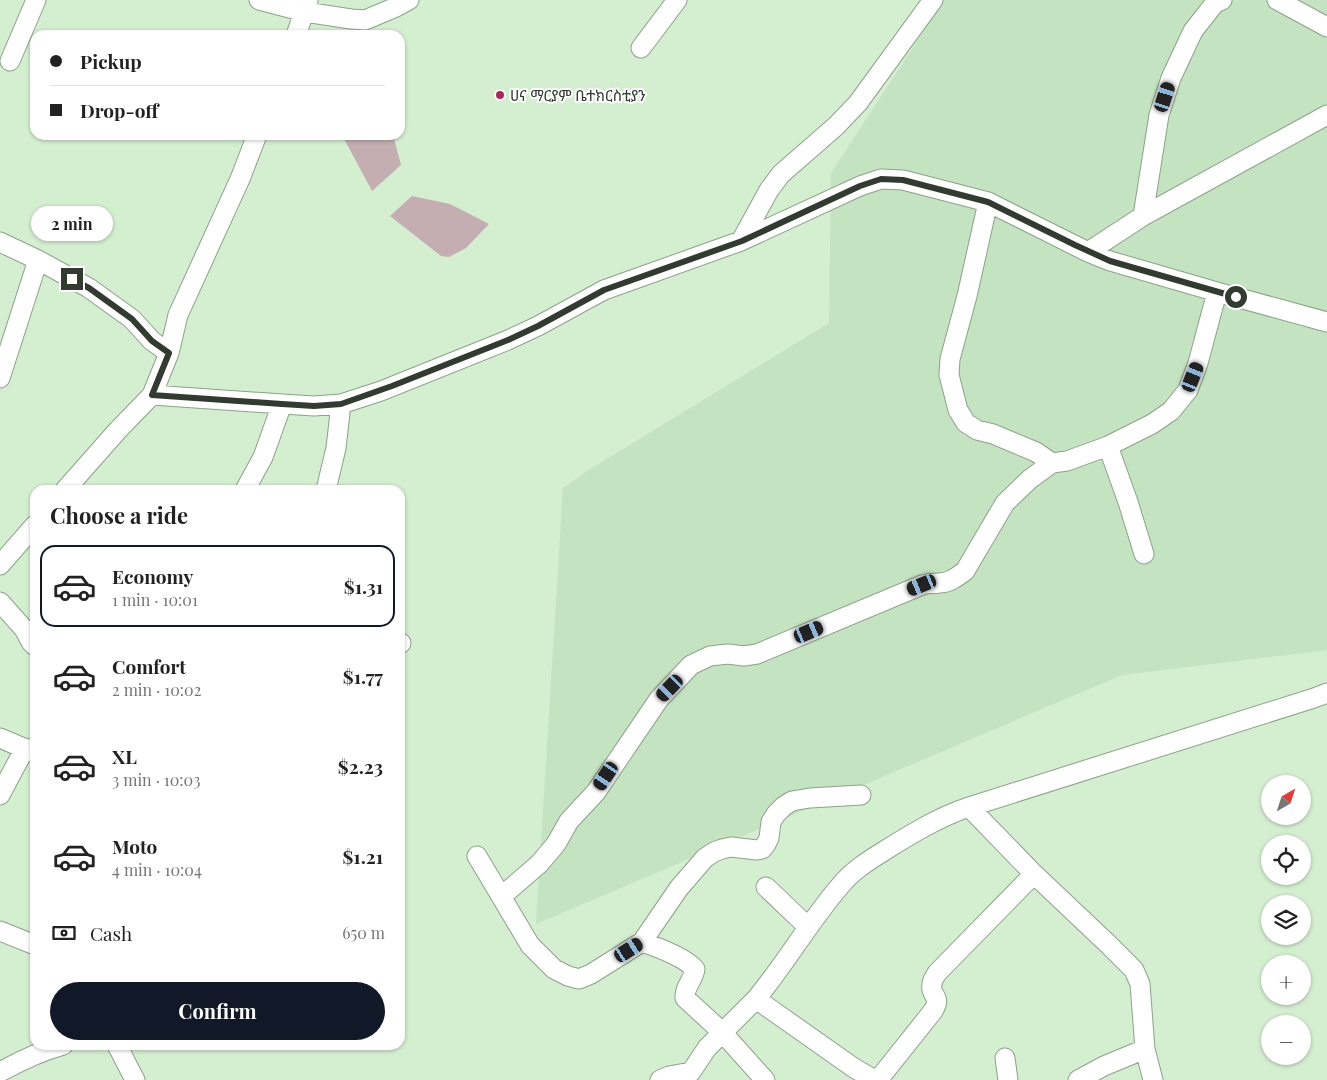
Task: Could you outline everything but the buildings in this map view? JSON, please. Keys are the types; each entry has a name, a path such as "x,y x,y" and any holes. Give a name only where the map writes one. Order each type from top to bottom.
{"street":[{"path":"10,61 36,0"},
{"path":"259,0 307,6 351,19 365,20 409,0"},
{"path":"641,48 677,0"},
{"path":"742,241 773,185 782,174 836,126 858,103 933,0"},
{"path":"1143,216 1159,115 1171,78 1193,31 1215,3 1222,0"},
{"path":"1277,0 1327,28"},
{"path":"298,30 307,6"},
{"path":"1088,252 1143,216 1327,115"},
{"path":"69,485 152,395 169,353 178,315 240,179 255,140"},
{"path":"152,395 314,406 341,404 396,385 508,340 604,290 742,241 860,186 881,179 903,180 988,202 1110,261 1327,322"},
{"path":"988,202 967,296 950,359 950,375 958,410 966,423 977,430 993,434 1036,452 1052,463"},
{"path":"0,242 89,288 132,319 152,341 169,353"},
{"path":"0,378 38,260"},
{"path":"502,896 539,864 556,844 569,821 596,792 659,699 691,666 710,656 757,654 922,585 956,579 965,571 1005,503 1030,479 1052,463 1067,461 1108,446 1152,424 1171,411 1188,390 1198,363 1217,292"},
{"path":"247,485 263,457 282,404"},
{"path":"327,485 336,448 341,404"},
{"path":"1108,446 1144,554"},
{"path":"0,565 30,536"},
{"path":"0,602 24,630 30,640"},
{"path":"660,1080 669,1076 691,1076 708,1048 770,983 808,927 840,885 859,867 902,839 953,812 1327,693"},
{"path":"0,738 30,750 0,795"},
{"path":"477,856 530,944 554,969 568,976 580,979 642,942 679,888 705,858 722,849 762,849 769,838 771,822 784,806 792,801 818,797 861,795"},
{"path":"969,807 1034,874 1134,970 1140,984 1145,1049 1153,1080"},
{"path":"756,999 854,1068 877,1080 937,1004 937,999 931,991 932,983 938,973 1034,874"},
{"path":"766,887 808,927"},
{"path":"0,931 30,943"},
{"path":"642,942 660,948 691,964 695,969 685,993 685,998 722,1032 765,1080"},
{"path":"1078,1080 1104,1066 1145,1049"},
{"path":"0,1072 47,1050"},
{"path":"120,1050 132,1074"},
{"path":"1006,1058 1008,1080"}],"shaded area":[{"path":"944,0 1327,0 1327,650 1122,675 536,924 563,488 587,471 829,323 831,173"},
{"path":"345,140 394,140 401,165 372,191"},
{"path":"412,196 450,204 489,224 466,248 449,257 441,256 390,216"}],"place":[{"name":"ሀና ማርያም ቤተክርስቲያን","path":"500,95"}],"route":[{"path":"72,279 89,288 132,319 152,341 169,353 152,395 314,406 341,404 381,391 466,358 538,326 604,290 742,241 860,186 881,179 903,180 988,202 1110,261 1236,297"}]}
